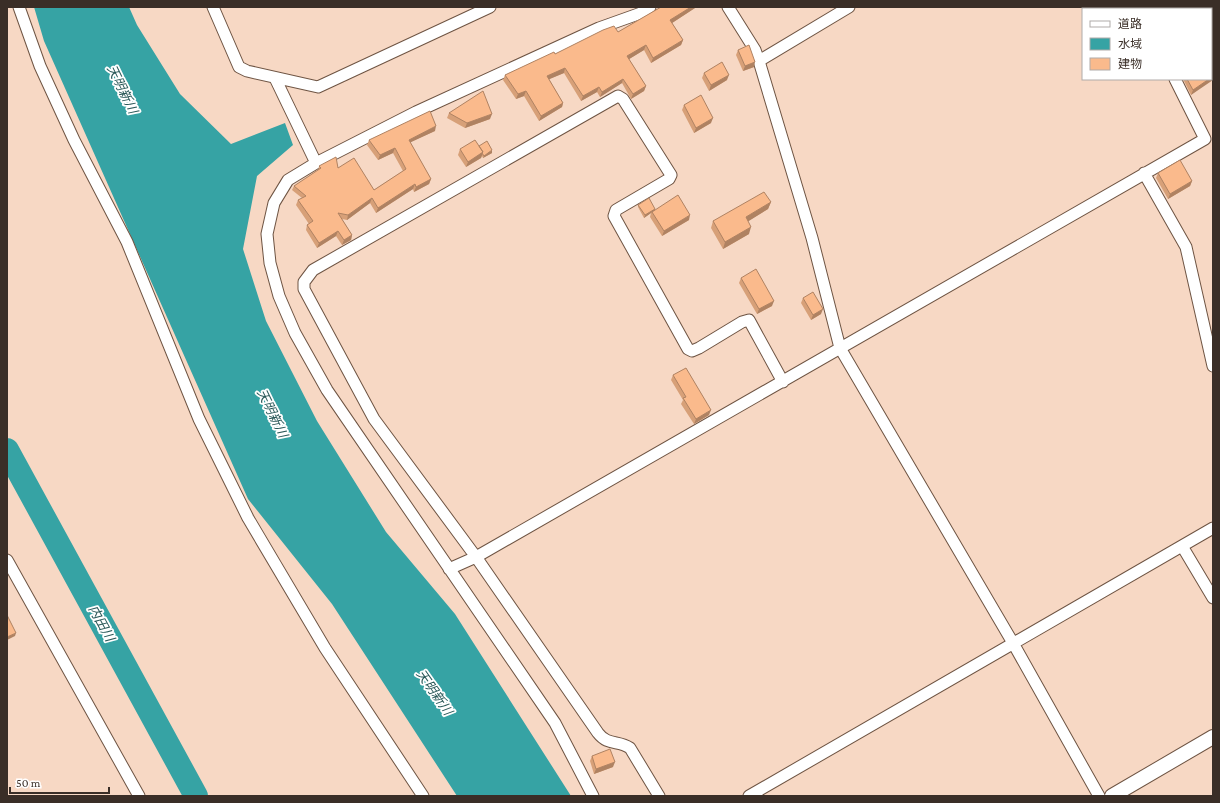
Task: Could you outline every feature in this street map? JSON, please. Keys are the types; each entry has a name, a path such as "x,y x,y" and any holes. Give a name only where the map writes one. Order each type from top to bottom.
{"street":[{"path":"19,7 40,66 74,140 127,242 199,419 248,518 325,648 423,796"},
{"path":"213,7 239,67 247,71 318,87 490,7"},
{"path":"593,796 554,723 463,586 449,569 327,390 295,333 279,296 270,263 267,234 274,203 288,180 316,163 423,109 599,28 642,13 650,7"},
{"path":"728,7 755,50 759,61 812,238 840,348 1013,643 1100,796"},
{"path":"759,61 849,7"},
{"path":"275,78 316,163"},
{"path":"449,569 476,557 784,382 840,348 1205,139 1176,80"},
{"path":"659,796 630,748 608,742 598,733 476,557 374,419 304,289 304,282 313,270 618,96 623,99 671,175 669,179 616,210 614,216 688,349 692,351 699,348 742,322 749,320 784,382"},
{"path":"1144,173 1186,247 1213,366"},
{"path":"750,796 1213,528"},
{"path":"1182,546 1213,598"},
{"path":"7,560 139,796"},
{"path":"1112,796 1213,737"}],"water":[{"name":"天明新川","path":"34,7 129,7 137,25 180,94 231,144 285,123 293,145 257,176 243,249 266,321 317,421 386,532 455,614 571,796 457,796 332,604 248,499 44,41"}],"building":[{"path":"661,7 691,7 670,20 683,40 653,58 646,45 627,56 646,86 633,94 623,79 602,92 599,87 583,96 565,68 547,76 563,103 541,116 526,91 518,94 505,75 554,52 555,54 603,30 614,26 618,32"},
{"path":"1160,7 1200,7 1198,8"},
{"path":"749,45 755,62 745,66 738,50"},
{"path":"1212,60 1213,60 1212,76"},
{"path":"722,62 729,75 711,85 704,73"},
{"path":"1188,80 1208,80 1193,90"},
{"path":"483,91 492,114 467,123 449,113"},
{"path":"701,95 713,118 696,128 684,105"},
{"path":"430,111 436,126 409,140 431,179 416,187 415,184 378,208 372,198 348,215 338,213 352,235 344,240 338,231 319,243 307,225 313,221 298,200 306,196 294,186 321,168 319,166 336,157 338,168 354,158 374,190 406,169 395,148 380,155 369,140"},
{"path":"475,140 483,152 468,162 460,149"},
{"path":"487,141 492,150 484,156 479,146"},
{"path":"1180,160 1192,181 1170,194 1158,173"},
{"path":"764,192 771,202 746,217 751,227 725,242 713,221"},
{"path":"678,195 690,215 664,231 652,212"},
{"path":"649,198 655,209 645,215 638,205"},
{"path":"756,269 774,301 759,309 741,278"},
{"path":"813,292 823,309 813,315 803,298"},
{"path":"686,368 711,410 696,419 683,398 686,397 673,375"},
{"path":"7,615 16,633 7,637"},
{"path":"610,749 615,762 596,769 592,756"}],"waterway":[{"name":"内田川","path":"7,450 196,796"}]}
